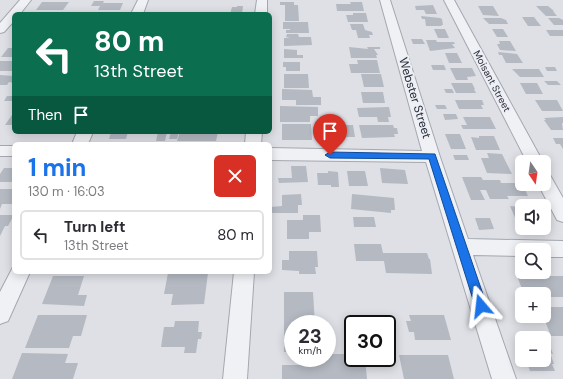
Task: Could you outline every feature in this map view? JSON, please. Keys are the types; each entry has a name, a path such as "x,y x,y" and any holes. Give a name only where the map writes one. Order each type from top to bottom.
{"street":[{"path":"16,12 26,0"},
{"path":"138,12 143,0"},
{"path":"260,12 262,0"},
{"name":"Webster Street","path":"385,0 432,156 504,379"},
{"name":"Moisant Street","path":"449,0 531,155"},
{"path":"0,30 12,16"},
{"path":"0,151 12,151"},
{"path":"272,154 432,156"},
{"path":"550,191 563,215"},
{"path":"462,247 563,249"},
{"path":"0,314 19,274"},
{"path":"235,379 244,274"}],"building":[{"path":"94,1 104,1 103,3 123,3 120,10 98,10 100,6 91,6"},
{"path":"42,2 69,2 63,10 36,10"},
{"path":"280,2 294,2 294,5 298,5 299,21 285,21 285,5 280,5"},
{"path":"350,2 362,2 364,11 337,11 336,4 351,4"},
{"path":"433,5 437,14 426,14 424,10 416,10 415,6"},
{"path":"243,6 242,12 231,12 232,7"},
{"path":"478,6 493,6 499,16 483,15"},
{"path":"536,6 548,6 557,16 546,16"},
{"path":"353,13 366,13 368,22 348,22 346,15 353,15"},
{"path":"421,16 440,18 442,19 443,25 426,26 425,19 422,19"},
{"path":"522,17 534,17 541,26 528,26"},
{"path":"483,18 501,18 506,20 508,24 489,24"},
{"path":"548,18 559,18 563,20 563,25 554,25"},
{"path":"283,22 308,22 309,33 286,33 286,30 290,29 283,29"},
{"path":"350,24 363,24 365,30 372,32 373,35 369,35 370,38 358,38 356,30 352,30"},
{"path":"434,29 445,29 449,38 438,38"},
{"path":"492,29 503,29 508,37 497,37"},
{"path":"546,30 563,30 563,36 550,36"},
{"path":"287,34 298,34 299,37 311,37 312,45 284,46 284,38 290,38 286,37"},
{"path":"411,39 422,39 425,44 413,44"},
{"path":"426,40 436,40 437,42 454,42 455,44 452,44 455,48 430,51"},
{"path":"499,41 510,41 516,51 500,50 497,44 500,44"},
{"path":"349,47 368,49 367,47 380,47 380,49 374,49 378,55 376,55 377,58 351,58"},
{"path":"8,48 12,48 12,57 1,57"},
{"path":"284,49 297,50 297,55 303,55 303,58 284,58"},
{"path":"498,52 517,54 523,63 506,63 502,55 499,55"},
{"path":"445,53 457,53 462,63 449,63"},
{"path":"357,60 377,60 380,73 351,73 349,64 358,64"},
{"path":"0,61 12,61 12,71 0,71"},
{"path":"283,62 300,62 300,71 286,71 286,67 283,67"},
{"path":"431,65 444,65 446,70 433,70"},
{"path":"545,67 555,67 557,71 547,71"},
{"path":"450,68 472,68 476,76 467,77 468,80 456,80"},
{"path":"512,69 539,69 544,77 520,77"},
{"path":"284,74 308,74 309,88 284,88"},
{"path":"361,74 381,74 384,87 364,87"},
{"path":"0,75 12,76 12,83 9,82 7,85 0,85"},
{"path":"544,81 557,81 561,85 548,85"},
{"path":"451,83 472,83 476,93 456,93"},
{"path":"520,83 537,83 543,94 526,94"},
{"path":"282,89 312,90 313,97 321,97 321,105 296,105 296,100 282,100"},
{"path":"444,89 452,89 454,93 446,93"},
{"path":"361,92 383,92 385,103 363,103"},
{"path":"7,96 12,96 12,101 4,101"},
{"path":"455,100 482,100 484,105 481,105 483,109 459,109"},
{"path":"535,100 557,100 563,111 542,111"},
{"path":"435,105 445,105 447,109 437,109"},
{"path":"280,106 318,107 318,116 310,116 310,122 280,122"},
{"path":"389,107 391,117 388,117 389,122 378,122 377,117 359,117 357,108"},
{"path":"443,114 456,114 458,119 445,120"},
{"path":"12,115 12,125 5,125"},
{"path":"463,117 490,117 496,129 463,129 461,125 467,125"},
{"path":"563,117 563,130 551,130 544,120 546,120 544,118"},
{"path":"282,124 311,124 312,140 282,140"},
{"path":"324,125 337,125 338,138 325,138"},
{"path":"340,125 353,125 355,137 341,137"},
{"path":"359,125 393,125 394,128 397,128 398,134 394,134 395,137 362,138"},
{"path":"110,134 127,134 126,139 109,139"},
{"path":"158,134 167,134 165,141 156,141"},
{"path":"170,134 178,134 177,139 169,139"},
{"path":"179,134 218,134 216,141 177,141"},
{"path":"445,134 460,134 466,149 451,149"},
{"path":"479,136 494,136 500,150 476,150 471,137 479,138"},
{"path":"553,138 563,138 563,149 560,144 556,144"},
{"path":"487,153 502,154 512,174 487,173 481,158 489,158"},
{"path":"453,155 467,155 469,160 455,160"},
{"path":"291,166 306,166 308,182 279,183 278,178 292,178"},
{"path":"4,168 12,168 12,182 0,182 0,174"},
{"path":"380,168 405,170 408,184 382,183"},
{"path":"328,171 338,172 339,187 331,187 331,185 318,185 317,173 328,173"},
{"path":"347,171 365,171 368,186 349,186"},
{"path":"462,177 481,177 483,180 500,180 501,183 515,183 515,191 526,191 528,196 507,196 509,199 490,199 486,190 480,190 485,200 471,200"},
{"path":"0,189 12,189 12,204 2,204 0,209"},
{"path":"301,194 302,205 298,205 298,213 272,213 272,207 282,206 282,195"},
{"path":"352,194 394,198 395,210 391,210 391,213 351,209"},
{"path":"510,206 515,206 515,218"},
{"path":"0,215 12,215 12,219 8,226 5,226 0,236"},
{"path":"303,215 320,215 321,232 309,232 309,239 287,239 287,220 303,220"},
{"path":"353,217 374,217 376,227 354,227"},
{"path":"475,218 490,218 494,229 479,230"},
{"path":"354,244 381,244 383,253 427,253 430,259 432,274 386,273 384,261 356,261"},
{"path":"289,251 317,251 318,267 315,267 316,274 299,274 299,271 282,270 282,260 289,260"},
{"path":"168,274 208,274 204,304 171,305 173,294 164,294"},
{"path":"53,276 84,276 78,295 87,295 84,306 42,304"},
{"path":"551,276 563,276 563,297 551,297 551,287 521,287 518,279 551,279"},
{"path":"284,292 313,292 314,315 284,315"},
{"path":"551,307 563,307 563,336 551,336 551,331 549,331 546,323 551,323"},
{"path":"38,315 87,315 81,336 73,336 69,348 25,348"},
{"path":"409,315 444,315 451,340 415,340 414,332 409,332 406,321 411,321"},
{"path":"175,321 199,321 198,332 202,332 201,339 198,339 196,353 184,353 185,347 161,347 164,327 174,327"},
{"path":"22,353 68,354 65,363 78,363 73,379 12,379"},
{"path":"336,354 344,354 344,367 366,367 367,379 282,379 282,365 284,365 284,367 336,367"},
{"path":"399,355 448,355 454,379 404,379"},
{"path":"551,356 555,371 530,371 529,367 551,367"}],"route":[{"path":"330,155 432,156 481,306"}]}
